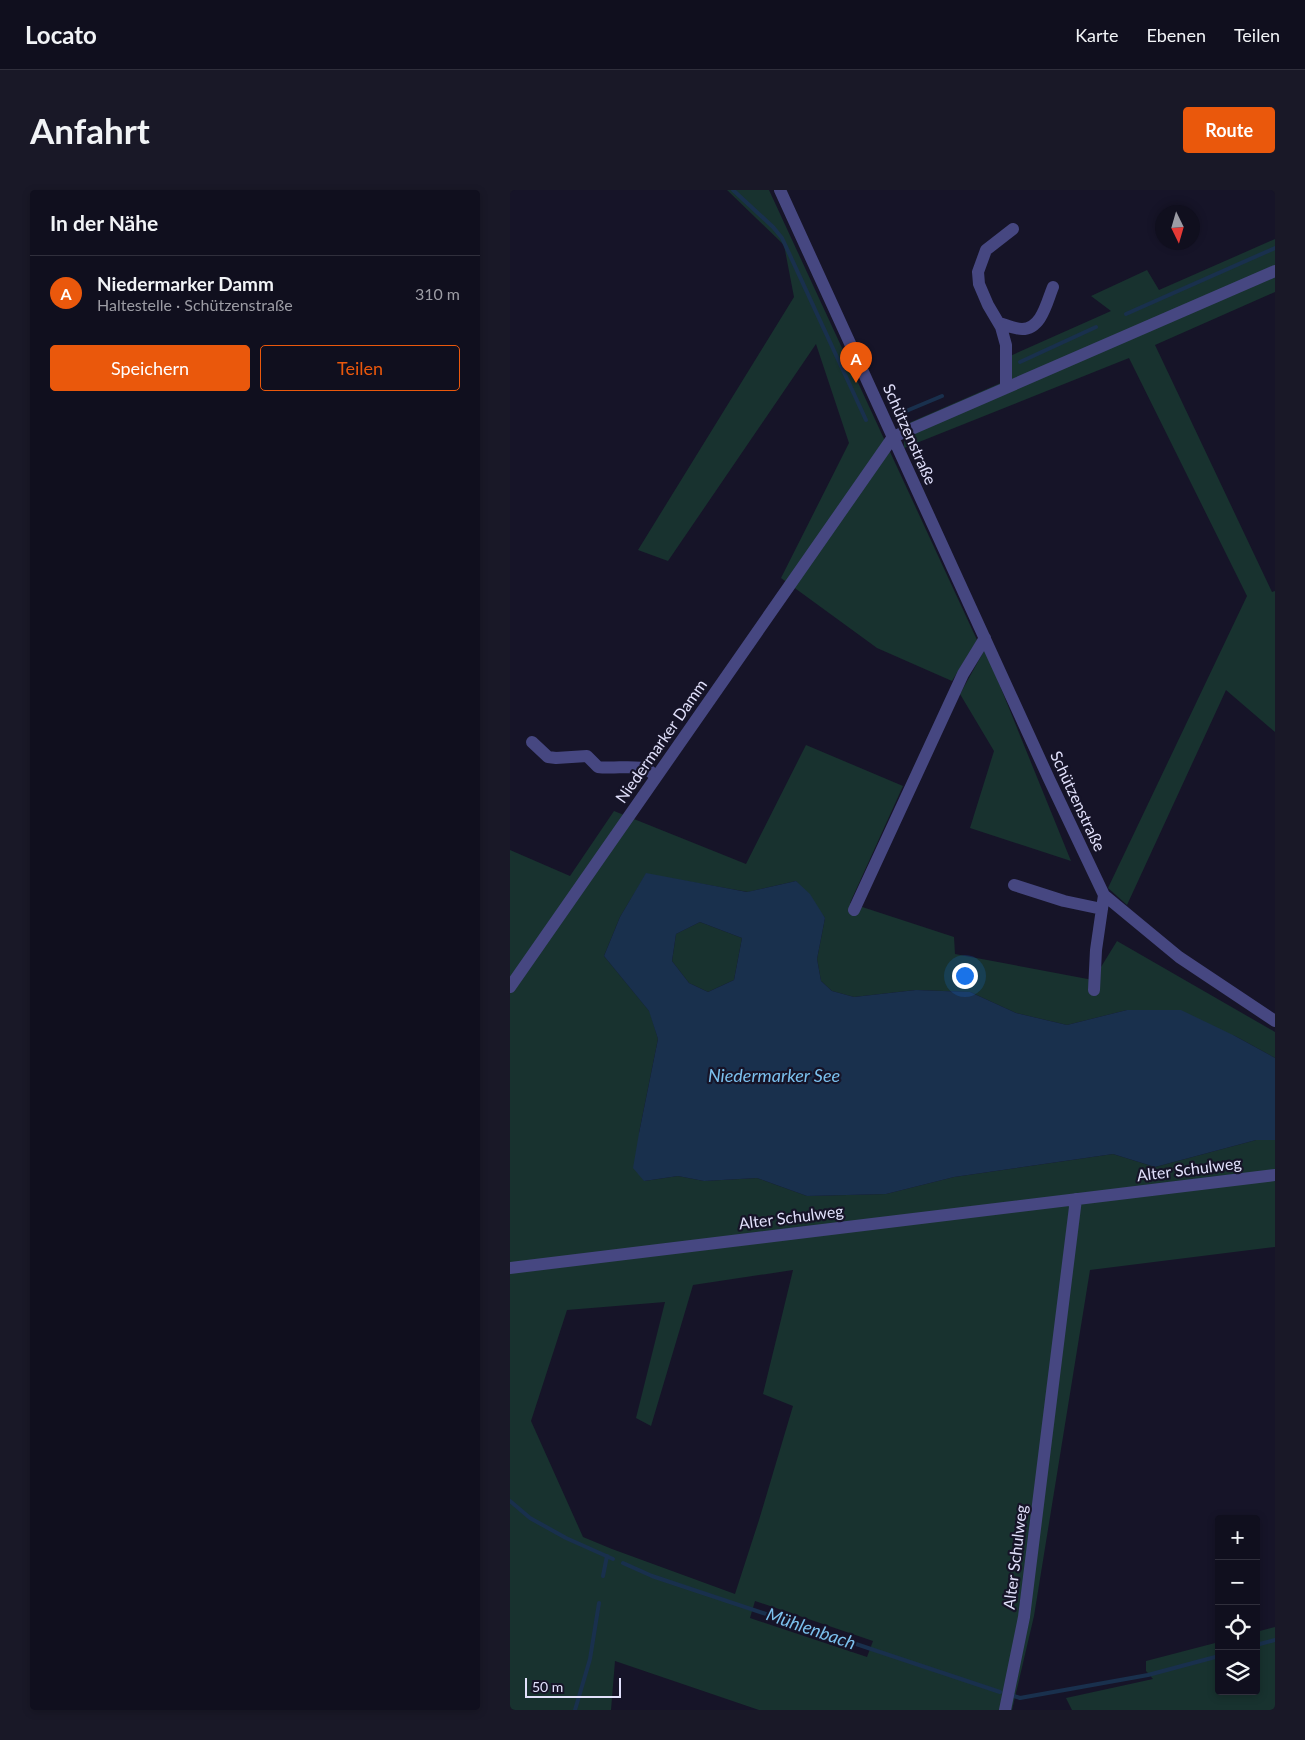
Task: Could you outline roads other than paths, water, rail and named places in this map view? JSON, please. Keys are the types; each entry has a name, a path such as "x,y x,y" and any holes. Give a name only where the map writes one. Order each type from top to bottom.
{"street":[{"name":"Schützenstraße","path":"780,190 1049,779 1104,895 1179,957 1275,1021"},
{"path":"1006,388 1006,345 999,324 979,284 978,272 986,250 1013,229"},
{"path":"893,437 1275,271"},
{"path":"999,324 1021,329 1030,328 1038,322 1053,286"},
{"name":"Niedermarker Damm","path":"510,987 893,437"},
{"path":"854,910 963,674 985,638"},
{"path":"532,742 548,757 587,756 598,768 634,767 646,769 656,777"},
{"path":"1014,885 1064,901 1102,909"},
{"path":"1094,990 1096,950 1104,895"},
{"name":"Alter Schulweg","path":"510,1268 1275,1175"},
{"name":"Alter Schulweg","path":"1005,1710 1024,1618 1076,1199"}],"water":[{"name":"Niedermarker See","path":"646,873 747,892 796,881 810,894 825,918 817,959 821,981 832,991 854,997 916,990 970,992 1016,1013 1067,1025 1127,1010 1181,1010 1275,1058 1275,1140 1256,1140 1155,1167 1113,1154 954,1177 886,1194 807,1196 757,1178 704,1181 678,1176 644,1181 633,1168 658,1039 649,1011 604,956 620,917","holes":["700,922 742,938 734,980 708,992 689,983 672,961 676,934"]}],"waterway":[{"path":"733,190 773,227 782,238 866,420"},
{"path":"1126,314 1275,248"},
{"path":"1020,362 1096,327"},
{"path":"899,414 942,396"},
{"name":"Mühlenbach","path":"510,1501 530,1518 566,1538 613,1559"},
{"path":"603,1576 607,1556"},
{"name":"Mühlenbach","path":"623,1563 652,1576 1000,1692"},
{"path":"575,1710 590,1659 599,1603"},
{"name":"Mühlenbach","path":"1260,1644 1275,1640"},
{"name":"Mühlenbach","path":"1014,1696 1020,1698 1148,1675 1215,1657"}],"place":[{"name":"Niedermarker Damm","path":"856,383"}]}
